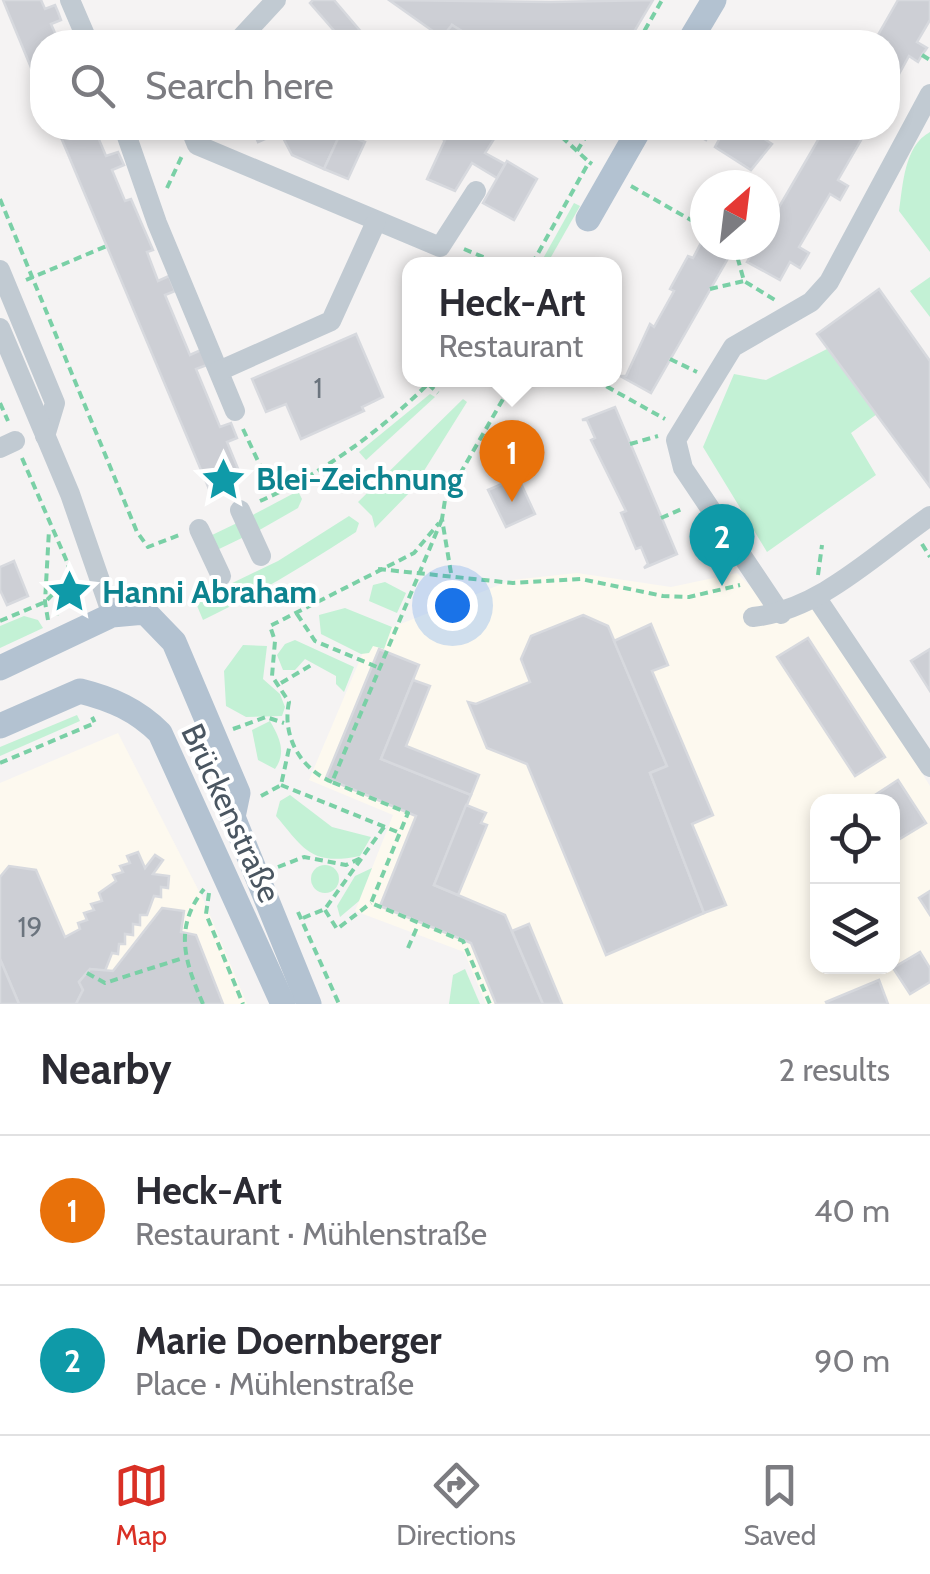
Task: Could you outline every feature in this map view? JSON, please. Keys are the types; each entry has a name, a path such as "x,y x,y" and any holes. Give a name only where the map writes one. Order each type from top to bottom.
{"main road":[{"path":"696,30 714,0"},
{"path":"588,218 633,140"},
{"name":"Brückenstraße","path":"112,615 145,612 174,642 238,794 233,818 289,924 309,1004"},
{"path":"0,668 112,615"},
{"path":"0,726 85,702"},
{"name":"Brückenstraße","path":"85,702 130,708 160,734 283,1004"}],"street":[{"path":"70,0 83,30"},
{"path":"248,30 276,0"},
{"path":"781,614 674,448 732,347 820,293 836,271 930,94"},
{"path":"130,140 157,224 235,412"},
{"path":"195,140 197,145 440,247 476,191"},
{"path":"219,371 332,320 376,222"},
{"path":"4,279 56,403 46,436"},
{"path":"0,328 46,436 112,615"},
{"path":"240,510 260,556"},
{"path":"752,617 781,614 822,593 930,516"},
{"path":"199,529 221,576"},
{"path":"822,593 930,767"}],"path":[{"path":"645,30 662,0"},
{"path":"922,55 930,60"},
{"path":"565,140 589,162"},
{"path":"577,151 583,140"},
{"path":"174,172 183,154"},
{"path":"612,176 690,220"},
{"path":"0,199 138,532 148,547"},
{"path":"446,241 484,257"},
{"path":"4,279 34,276 109,244"},
{"path":"738,260 744,281 794,312"},
{"path":"710,289 744,281"},
{"path":"670,359 712,380"},
{"path":"302,481 366,438 424,387"},
{"path":"434,387 438,393"},
{"path":"332,782 442,519 445,500 510,387"},
{"path":"607,387 682,429"},
{"path":"235,412 274,495"},
{"path":"661,518 704,499"},
{"path":"325,909 337,929 371,903 408,814 318,776 290,744 284,723 290,702 272,676 275,641 270,626 414,553 442,519"},
{"path":"442,519 450,573"},
{"path":"49,526 45,602 49,626"},
{"path":"822,545 816,572 822,593"},
{"path":"376,569 450,573 513,584 581,579 634,593 689,597 759,581"},
{"path":"0,621 45,602 69,577"},
{"path":"297,614 314,640 379,668"},
{"path":"280,683 313,664"},
{"path":"0,763 95,724 85,702"},
{"path":"227,732 266,717 284,723"},
{"path":"281,785 290,744"},
{"path":"255,798 281,785 400,833"},
{"path":"289,924 325,909 384,827"},
{"path":"272,853 278,867 304,857 346,865 366,856"},
{"path":"202,1004 183,958 191,905 211,881"},
{"path":"294,902 289,924 339,1004"},
{"path":"371,903 464,941 490,1004"},
{"path":"408,948 419,923"},
{"path":"87,974 105,984 183,958"}],"shaded area":[{"path":"577,573 671,587 737,573 778,614 812,596 930,786 930,1004 486,1004 464,952 355,911 393,815 309,780 370,636 512,580"},
{"path":"118,733 204,901 247,1004 0,1004 0,783"}],"green space":[{"path":"930,132 930,252 899,211 910,156 921,138"},
{"path":"574,203 580,206 551,257 544,257"},
{"path":"930,277 930,317 910,291"},
{"path":"827,349 877,414 851,433 876,475 767,552 703,447 734,374 766,380"},
{"path":"430,394 435,397 366,460 359,452"},
{"path":"463,399 467,402 412,490 375,528 372,516 358,502"},
{"path":"298,491 302,499 298,508 256,532 249,517"},
{"path":"349,516 359,523 356,532 281,579 203,620 195,601 278,561"},
{"path":"237,523 244,537 217,550 210,536"},
{"path":"385,582 406,593 397,613 369,601 373,585"},
{"path":"345,608 392,627 384,649 373,646 369,653 361,654 321,634 319,615"},
{"path":"24,616 38,620 43,628 0,648 0,626"},
{"path":"295,640 354,667 344,692 336,684 336,676 305,659 295,670 283,670 277,655 285,644"},
{"path":"243,645 267,646 263,679 280,694 285,707 282,716 246,717 226,706 224,671"},
{"path":"77,715 80,721 0,756 0,747"},
{"path":"270,721 281,751 275,769 258,760 252,730"},
{"path":"290,795 332,827 371,837 360,856 330,859 302,846 276,816 280,801"},
{"path":"325,865 335,869 339,879 335,889 325,893 315,889 311,879 315,869"},
{"path":"372,868 359,901 340,917 337,906 355,876"},
{"path":"465,969 480,1004 449,1004 453,975"}],"building":[{"path":"3,0 41,0 45,9 55,5 58,12 61,20 51,24 54,30 30,30 30,65"},
{"path":"334,0 359,30 334,30 310,3"},
{"path":"389,0 653,0 635,30 460,30 452,25 449,30 431,30"},
{"path":"898,0 930,0 930,20 917,42 927,48 918,62 909,56 900,72 900,30 881,30"},
{"path":"62,140 99,140 106,156 118,152 124,165 112,170 125,201 131,199 153,250 147,252 158,281 169,276 175,291 165,295 190,355 201,350 207,365 196,369 220,427 231,423 237,438 227,442 241,476 209,489"},
{"path":"284,140 337,140 324,169 292,155"},
{"path":"337,140 365,142 348,179 324,169"},
{"path":"445,140 493,140 485,153 505,164 497,178 472,163 455,191 427,179"},
{"path":"719,140 766,140 772,144 751,170 715,147"},
{"path":"818,140 861,140 838,180 848,186 840,200 830,194 799,247 809,253 800,268 790,262 780,280 747,262 780,260 780,205"},
{"path":"507,161 537,179 514,220 483,203"},
{"path":"688,256 690,260 727,260 651,393 622,376 626,376 650,324 654,327 674,291 670,289"},
{"path":"879,289 930,361 930,487 817,334"},
{"path":"356,334 383,397 362,407 364,411 301,439 286,404 266,412 252,379"},
{"path":"615,407 677,554 644,568 648,564 641,547 636,549 621,513 626,511 591,440 595,438 587,420 582,420"},
{"path":"518,477 535,514 506,527 488,490"},
{"path":"14,561 28,596 7,605 0,590 0,567"},
{"path":"583,615 608,626 667,766 650,773 704,913 606,955 527,764 487,748 468,702 476,704 530,682 521,659 531,636"},
{"path":"651,624 668,665 652,671 713,815 692,824 726,905 704,913 650,773 667,766 614,641"},
{"path":"808,638 885,757 855,776 777,657"},
{"path":"379,649 419,665 381,759 471,795 434,885 505,915 543,1004 496,1004 471,943 380,906 416,816 326,778"},
{"path":"930,649 930,691 911,661"},
{"path":"413,680 430,686 406,746 479,775 471,795 381,759"},
{"path":"898,780 926,823 900,839 900,794 877,794"},
{"path":"466,805 486,813 481,823 487,825 458,895 434,885"},
{"path":"138,852 145,868 155,855 163,860 153,874 169,876 168,888 161,887 161,897 154,896 147,915 140,915 140,925 133,924 133,935 125,934 125,944 119,944 118,954 112,953 105,971 90,969 79,982 83,990 76,1004 19,1004 0,959 0,877 9,866 36,870 65,937 80,929 78,923 87,920 84,913 94,910 91,904 102,901 99,893 116,881 113,875 123,872 120,866 130,863 127,856"},
{"path":"930,891 930,915 919,898"},
{"path":"162,908 184,911 181,932 196,935 223,1004 76,1004 83,990 79,982 90,969 113,971"},
{"path":"529,924 562,1004 543,1004 512,931"},
{"path":"920,952 930,968 930,982 910,994 897,974 900,964"},
{"path":"0,959 19,1004 0,1004"},
{"path":"879,980 888,1004 826,1002"}],"place":[{"name":"Blei-Zeichnung","path":"223,479"},
{"name":"Heck-Art","path":"512,502"},
{"name":"Marie Doernberger","path":"722,586"},
{"name":"Hanni Abraham","path":"69,592"}]}
